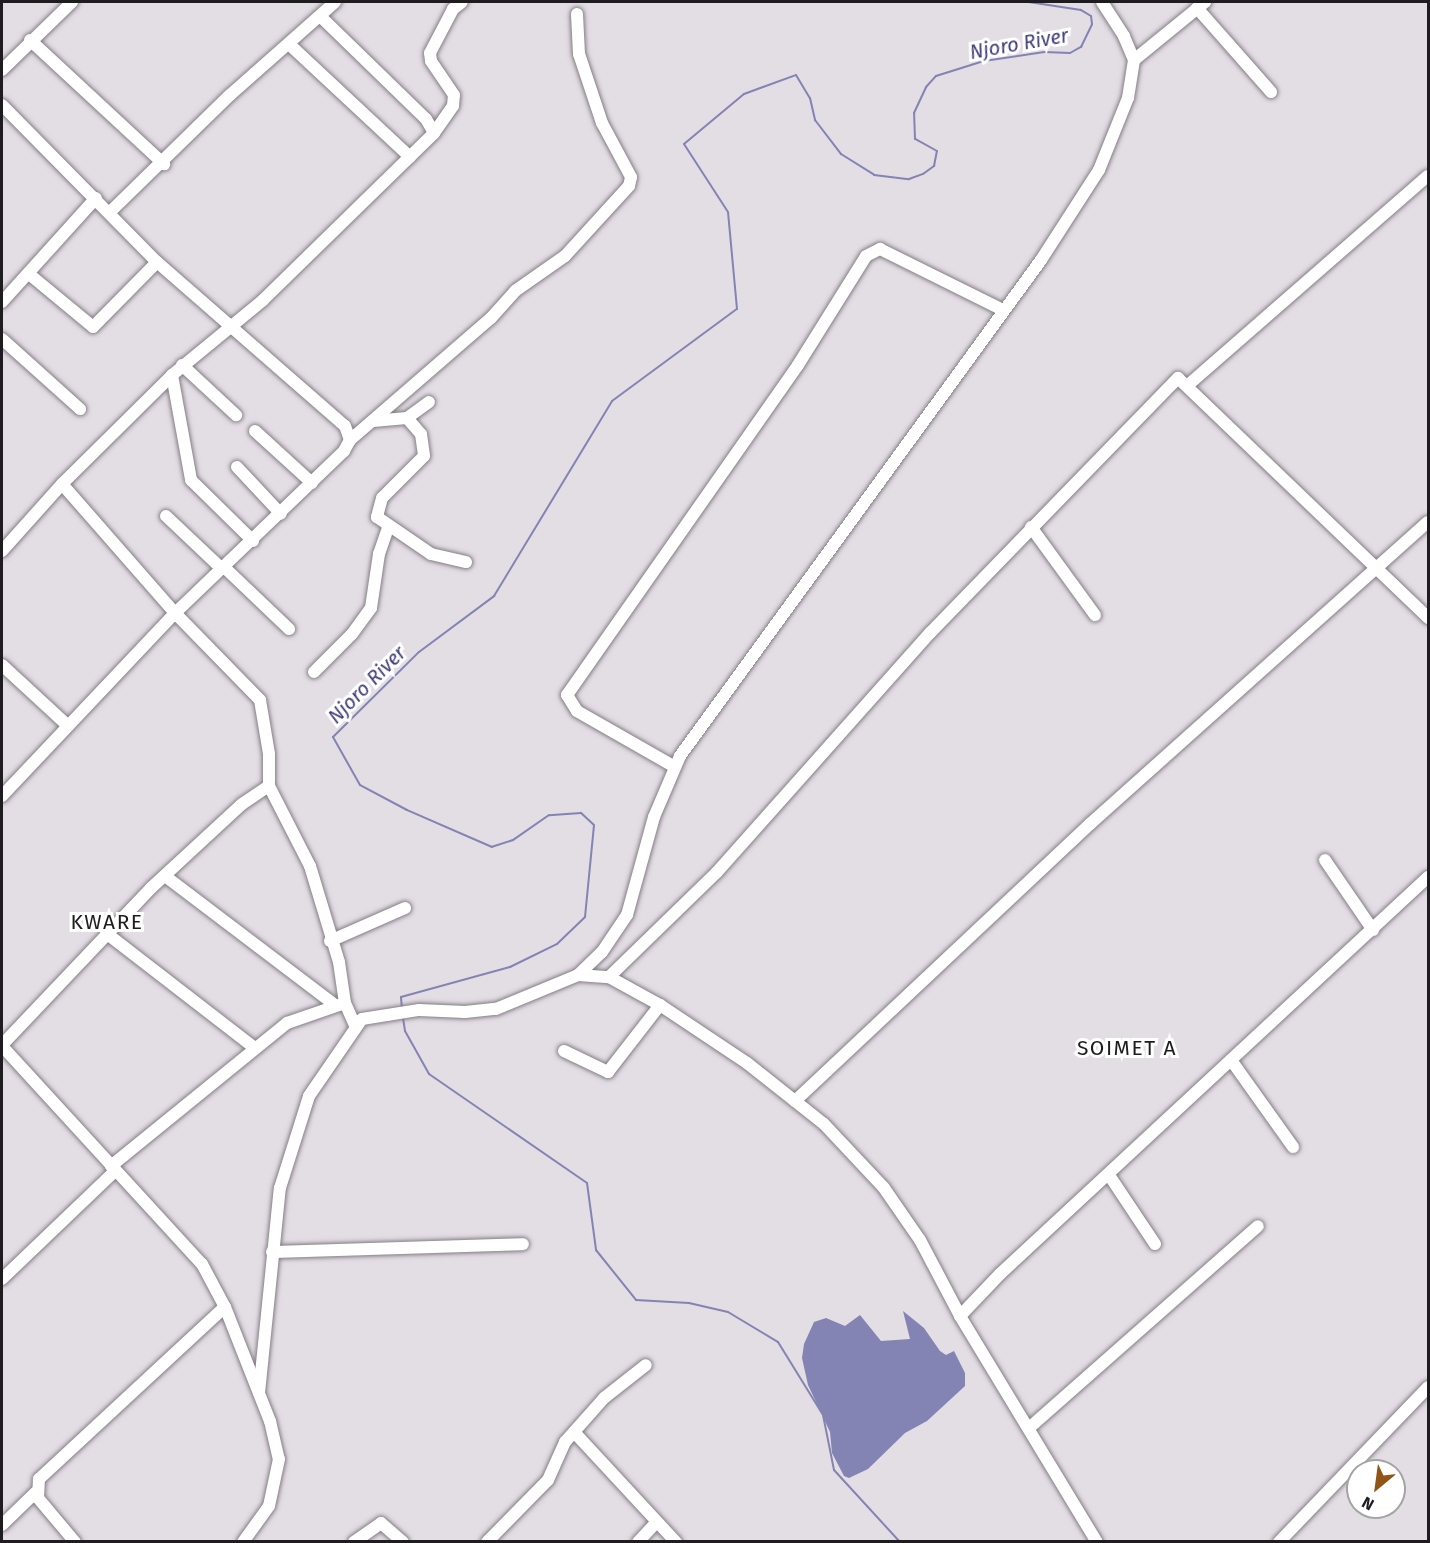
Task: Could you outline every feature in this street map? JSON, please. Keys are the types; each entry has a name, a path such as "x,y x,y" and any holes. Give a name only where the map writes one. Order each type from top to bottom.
{"street":[{"path":"2,70 30,40 72,2"},
{"path":"110,212 164,164 230,95 290,45 335,2"},
{"path":"259,1393 280,1188 309,1096 355,1024 372,1018 419,1010 465,1012 496,1008 578,975 602,952 627,915 654,817 675,768 1041,260 1099,170 1128,98 1134,60 1124,36 1102,2"},
{"path":"2,551 62,484 182,365 262,301 434,133 453,106 454,95 431,61 430,53 453,4"},
{"path":"1134,60 1202,5 1271,92"},
{"path":"2,796 176,613 281,514 344,451 350,440 491,318 515,291 565,256 628,186 631,177 602,123 579,54 577,14"},
{"path":"321,17 426,120 434,133"},
{"path":"30,40 164,164"},
{"path":"290,45 410,157"},
{"path":"2,105 158,262 345,426 350,440"},
{"path":"1188,385 1428,176"},
{"path":"2,302 96,198"},
{"path":"675,768 577,711 567,695 580,670 798,365 867,256 880,249 1003,310"},
{"path":"29,274 93,327 158,262"},
{"path":"2,339 80,409"},
{"path":"182,365 236,415"},
{"path":"172,375 191,480 253,541"},
{"path":"609,977 717,872 808,765 1031,527 1178,378 1188,385 1428,618"},
{"path":"373,421 407,418 429,402"},
{"path":"407,418 421,434 425,451 382,498 377,517 388,528 442,559 466,561"},
{"path":"255,431 312,483"},
{"path":"237,468 281,514"},
{"path":"62,484 176,613 260,700 269,754 269,786 310,866 330,941 339,962 340,1004"},
{"path":"166,516 289,630"},
{"path":"795,1101 1090,824 1428,522"},
{"path":"1031,527 1095,615"},
{"path":"314,672 352,634 371,608 379,554 388,528"},
{"path":"2,665 68,726"},
{"path":"243,1542 269,1506 279,1469 276,1441 225,1307 202,1264 2,1045 106,933 242,804 269,786"},
{"path":"1325,860 1373,930"},
{"path":"165,876 340,1004 355,1024"},
{"path":"960,1316 1000,1274 1428,877"},
{"path":"330,941 405,908"},
{"path":"106,933 255,1048"},
{"path":"578,975 609,977 660,1005 747,1063 824,1124 884,1188 920,1240 960,1316 1097,1542"},
{"path":"2,1279 113,1168 255,1048 287,1023 340,1004"},
{"path":"564,1051 608,1072 660,1005"},
{"path":"1231,1060 1293,1147"},
{"path":"1109,1175 1155,1244"},
{"path":"1029,1428 1258,1226"},
{"path":"272,1252 523,1244"},
{"path":"2,1525 36,1492 39,1479 225,1307"},
{"path":"487,1542 548,1480 565,1442 604,1398 646,1365"},
{"path":"1279,1542 1428,1387"},
{"path":"574,1433 608,1465 656,1523 676,1542"},
{"path":"36,1492 75,1542"},
{"path":"354,1542 381,1523 403,1542"},
{"path":"638,1542 656,1523"}],"water":[{"path":"903,1311 924,1328 940,1351 946,1355 954,1351 965,1373 965,1386 927,1421 905,1433 868,1469 849,1478 844,1476 832,1453 830,1432 808,1385 802,1358 804,1344 814,1322 826,1318 845,1326 860,1315 881,1341 910,1339"}],"waterway":[{"name":"Njoro River","path":"402,1009 401,997 510,967 557,944 585,917 594,825 581,813 549,815 513,840 492,847 407,810 360,785 333,737 419,652 494,596 612,401 737,309 728,212 684,144 744,94 796,75 810,98 815,120 841,154 874,175 909,179 923,174 934,166 937,151 915,139 914,113 926,87 936,76 984,61 1044,52 1070,53 1081,47 1092,24 1091,16 1081,10 1029,2"},
{"name":"Njoro River","path":"403,1018 405,1031 429,1074 587,1183 596,1250 636,1300 689,1303 728,1312 778,1342 823,1415 834,1470 900,1542"}],"district":[{"name":"KWARE","path":"107,922"},
{"name":"SOIMET A","path":"1127,1048"}]}
